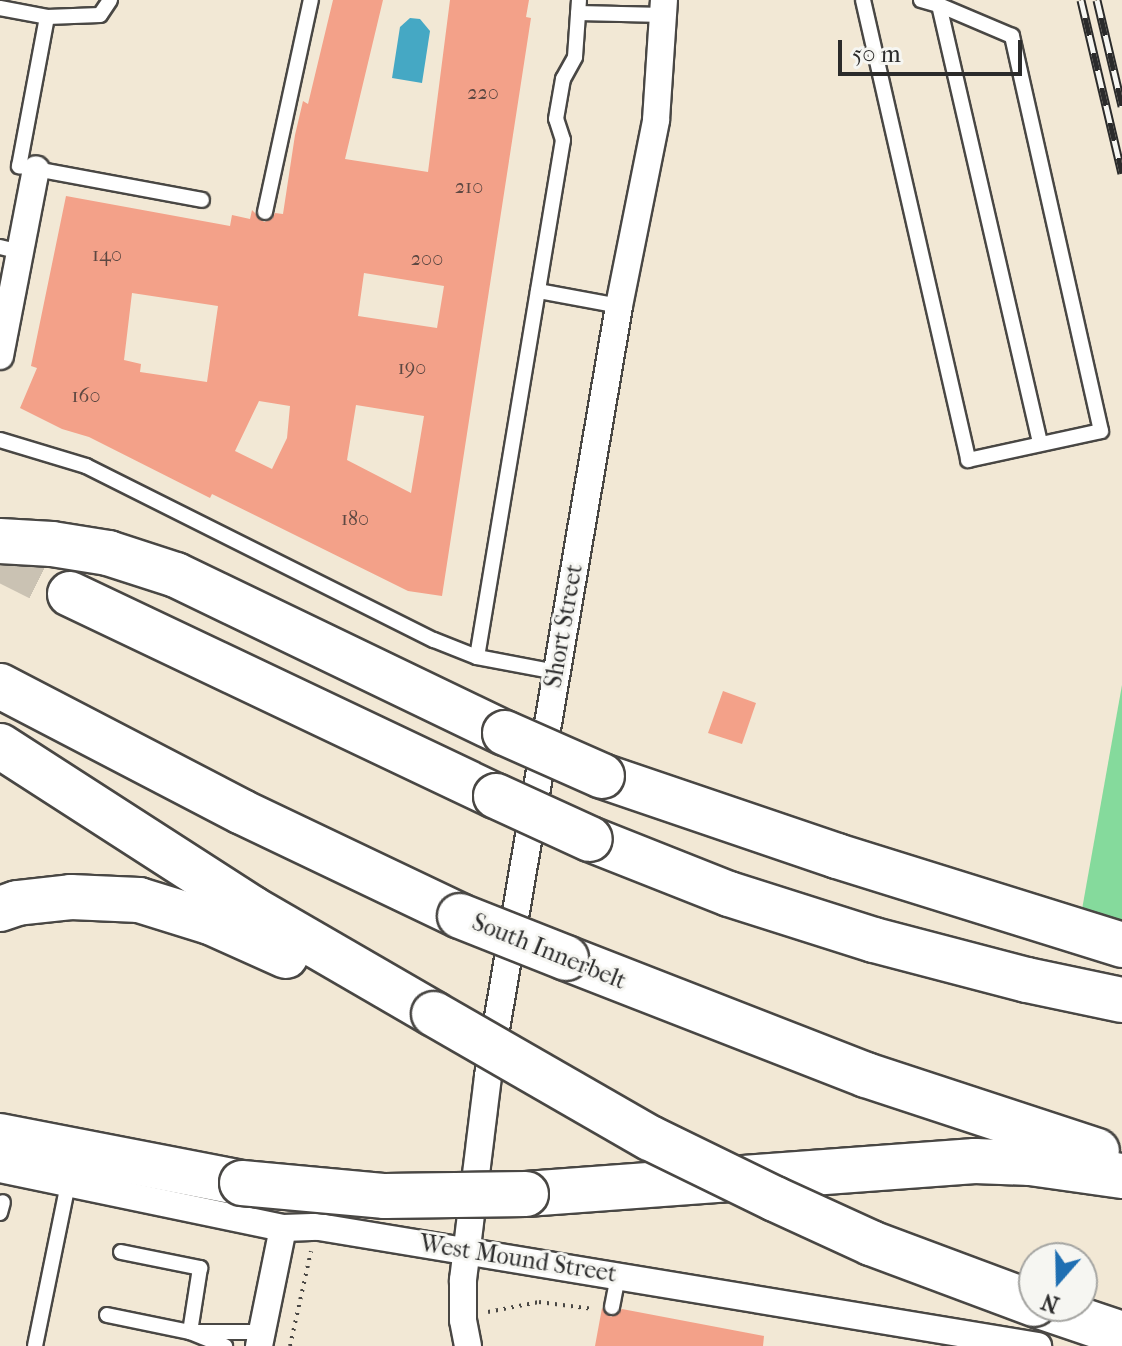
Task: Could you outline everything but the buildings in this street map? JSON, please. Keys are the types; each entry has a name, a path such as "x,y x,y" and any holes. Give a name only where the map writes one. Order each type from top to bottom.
{"highway":[{"path":"0,541 52,544 108,553 176,575 505,733 602,776 837,856 1122,945"},
{"path":"70,594 590,839 729,894 874,940 1027,980 1122,1000"},
{"name":"South Innerbelt","path":"0,686 242,812 460,916 866,1075 989,1118 1122,1159"},
{"path":"0,746 253,909 650,1138 871,1243 1018,1298"},
{"path":"0,909 17,903 71,897 139,900 210,922 284,955 367,976"},
{"path":"0,1136 242,1183 385,1196 526,1194 975,1161 1030,1163 1122,1176"},
{"path":"1086,1322 1122,1334"}],"street":[{"name":"Short Street","path":"466,1333 466,1253 488,1076 619,306 656,120 664,8"},
{"path":"0,356 10,250 36,169"},
{"name":"West Mound Street","path":"0,1169 283,1228 319,1227 1038,1346"},
{"path":"260,1339 283,1228"}],"lane":[{"path":"0,8 47,17 100,15 110,0"},
{"path":"265,212 311,0"},
{"path":"863,0 968,460 1101,431 1012,36 921,0"},
{"path":"939,5 1040,444"},
{"path":"477,657 563,140 556,119 563,79 575,57 579,7 664,8"},
{"path":"47,17 19,166 202,200"},
{"path":"538,291 619,306"},
{"path":"0,440 49,452 95,470 434,640 477,657 556,672"},
{"path":"35,1346 68,1184"},
{"path":"121,1252 200,1268 190,1332"},
{"path":"607,1309 618,1275"},
{"path":"107,1315 190,1332 260,1339"},
{"path":"190,1332 225,1346"}],"path":[{"path":"290,1346 313,1249"},
{"path":"466,1333 539,1302 607,1309"}],"green space":[{"path":"1122,685 1122,923 1081,915"}],"water":[{"path":"410,18 420,19 430,31 422,83 392,78 400,27"}],"tunnel":[{"path":"0,559 70,594"}],"railway":[{"path":"1081,0 1122,173"},
{"path":"1097,0 1122,106"}]}
